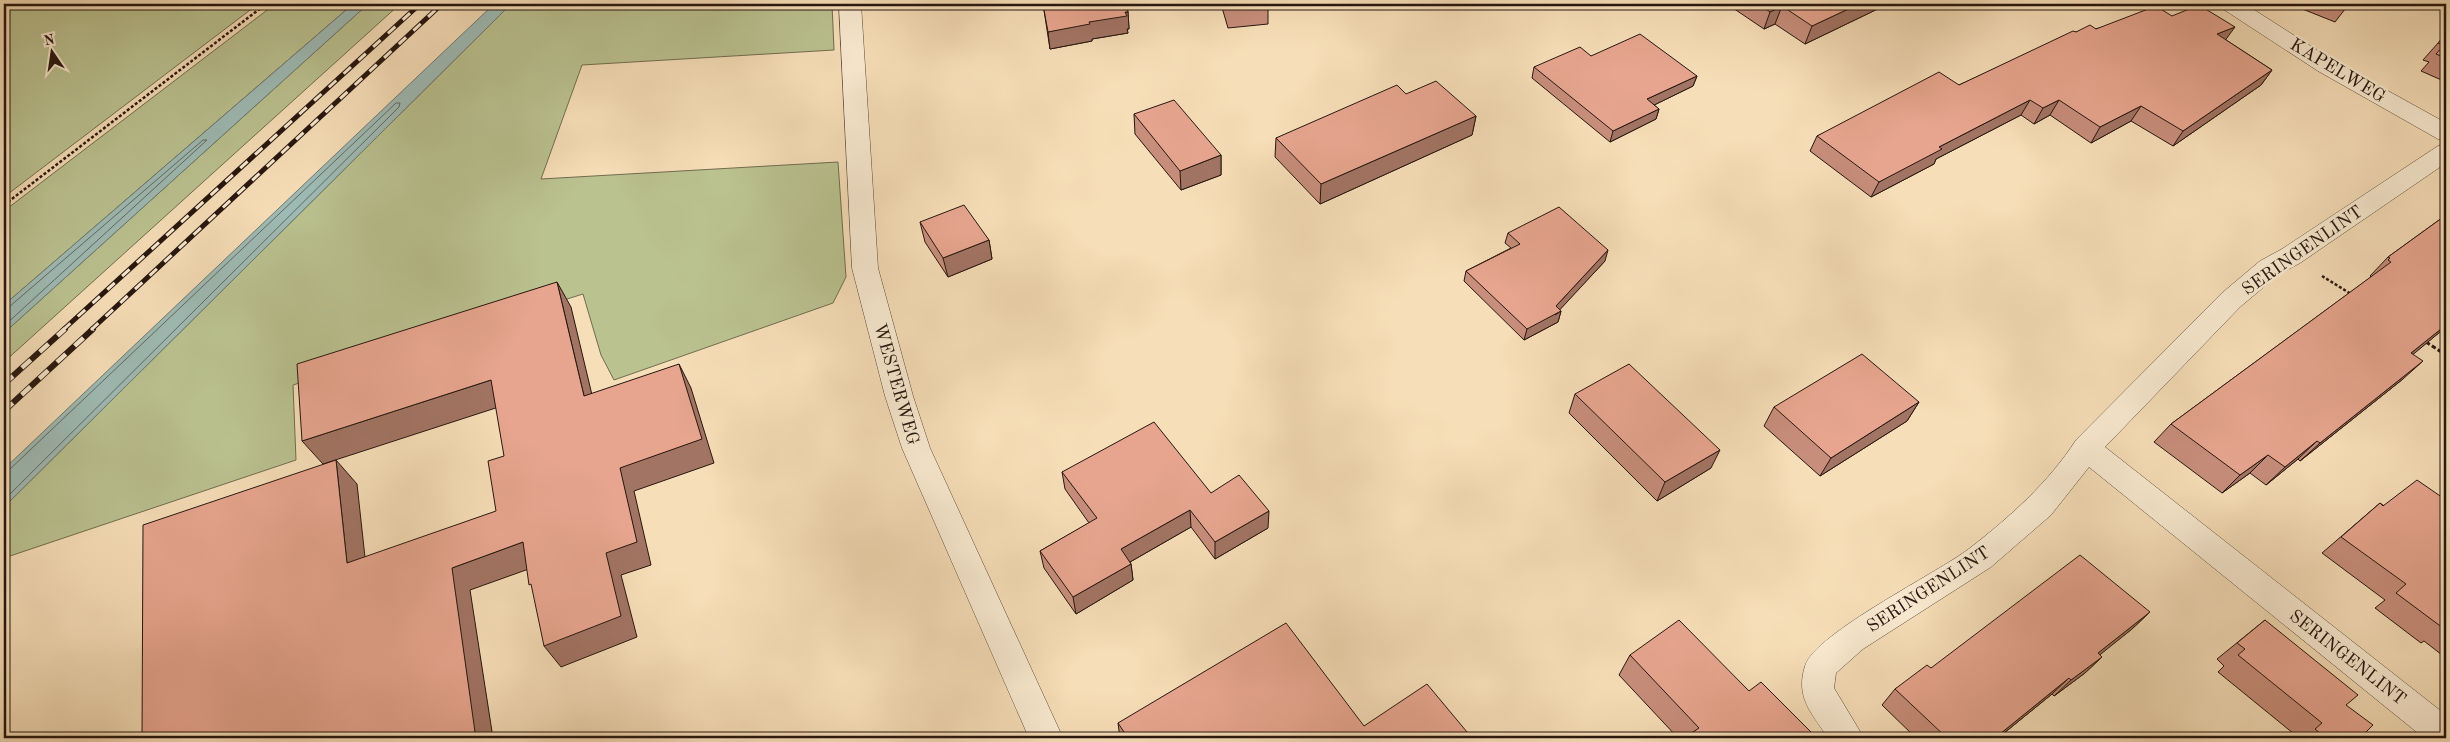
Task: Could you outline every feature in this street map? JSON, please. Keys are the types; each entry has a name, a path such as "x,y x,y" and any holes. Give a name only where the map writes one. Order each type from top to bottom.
{"street":[{"name":"WESTERWEG","path":"850,4 865,268 894,378 916,448 1046,738"},
{"name":"KAPELWEG","path":"2231,4 2326,66 2446,133"},
{"name":"SERINGENLINT","path":"1847,738 1817,691 1821,666 1852,639 1980,558 2040,506 2074,468 2086,448 2231,300 2269,268 2291,256 2446,152"},
{"name":"SERINGENLINT","path":"2086,448 2446,735"}],"path":[{"path":"4,205 266,4"},
{"path":"2291,256 2356,298"},
{"path":"2422,339 2446,354"}],"green space":[{"path":"4,4 258,4 4,197"},
{"path":"275,4 353,4 4,305 4,211"},
{"path":"368,4 400,4 4,362 4,333"},
{"path":"511,4 832,4 834,50 582,65 541,179 838,162 846,277 833,303 614,380 601,355 583,294 293,385 296,460 4,558 4,507"}],"water":[{"path":"353,4 368,4 4,333 4,305"},
{"path":"494,4 511,4 4,507 4,469"}],"building":[{"path":"1043,4 1126,4 1128,12 1125,12 1127,16 1089,22 1090,24 1048,32"},
{"path":"1227,4 1268,4 1228,8"},
{"path":"1759,4 1859,4 1812,26 1782,6 1770,12"},
{"path":"2199,5 2235,27 2217,34 2272,70 2183,131 2141,106 2100,127 2059,100 2043,108 2030,100 1939,147 1942,149 1879,182 1817,136 1939,72 1959,85 2073,31 2076,32 2090,25 2096,29 2156,6 2172,16"},
{"path":"1640,34 1697,76 1647,99 1659,109 1613,131 1534,67 1580,47 1591,56"},
{"path":"2446,34 2446,58 2436,54 2444,45 2438,43"},
{"path":"1436,81 1476,116 1321,184 1276,138 1397,85 1406,94"},
{"path":"1174,100 1221,155 1180,171 1134,114"},
{"path":"964,205 989,240 943,258 920,222"},
{"path":"1559,207 1608,250 1556,306 1561,311 1527,329 1466,271 1520,244 1508,233"},
{"path":"2446,215 2446,325 2411,353 2423,361 2320,443 2317,441 2285,467 2268,455 2240,475 2171,424 2391,262 2388,260 2390,258 2388,257"},
{"path":"557,282 584,396 679,364 702,439 620,468 637,542 606,553 621,616 544,646 531,584 529,585 523,542 452,568 475,732 460,738 142,738 143,525 336,460 347,563 496,511 488,461 504,456 491,380 302,441 297,364"},
{"path":"1862,354 1919,402 1831,458 1774,407"},
{"path":"1629,364 1720,450 1665,482 1575,394"},
{"path":"1154,422 1211,493 1239,475 1269,511 1215,542 1190,510 1121,549 1131,564 1073,597 1040,551 1097,518 1062,472"},
{"path":"2417,480 2446,500 2446,541 2442,544 2446,548 2446,627 2443,628 2396,593 2406,584 2341,537 2380,503 2383,506"},
{"path":"2080,555 2150,612 2098,653 2102,657 2071,680 2069,678 1995,738 1947,738 1895,689 1927,665 1931,668"},
{"path":"1679,620 1749,691 1761,682 1817,738 1684,738 1699,728 1630,655"},
{"path":"2265,620 2358,695 2346,705 2373,725 2360,738 2326,738 2315,729 2322,723 2238,655 2245,649 2237,643"},
{"path":"1286,623 1364,726 1427,684 1472,738 1128,738 1118,723"}],"railway":[{"path":"63,330 420,4"},
{"path":"91,330 442,4"},
{"path":"4,384 65,329"},
{"path":"4,411 93,329"}]}
